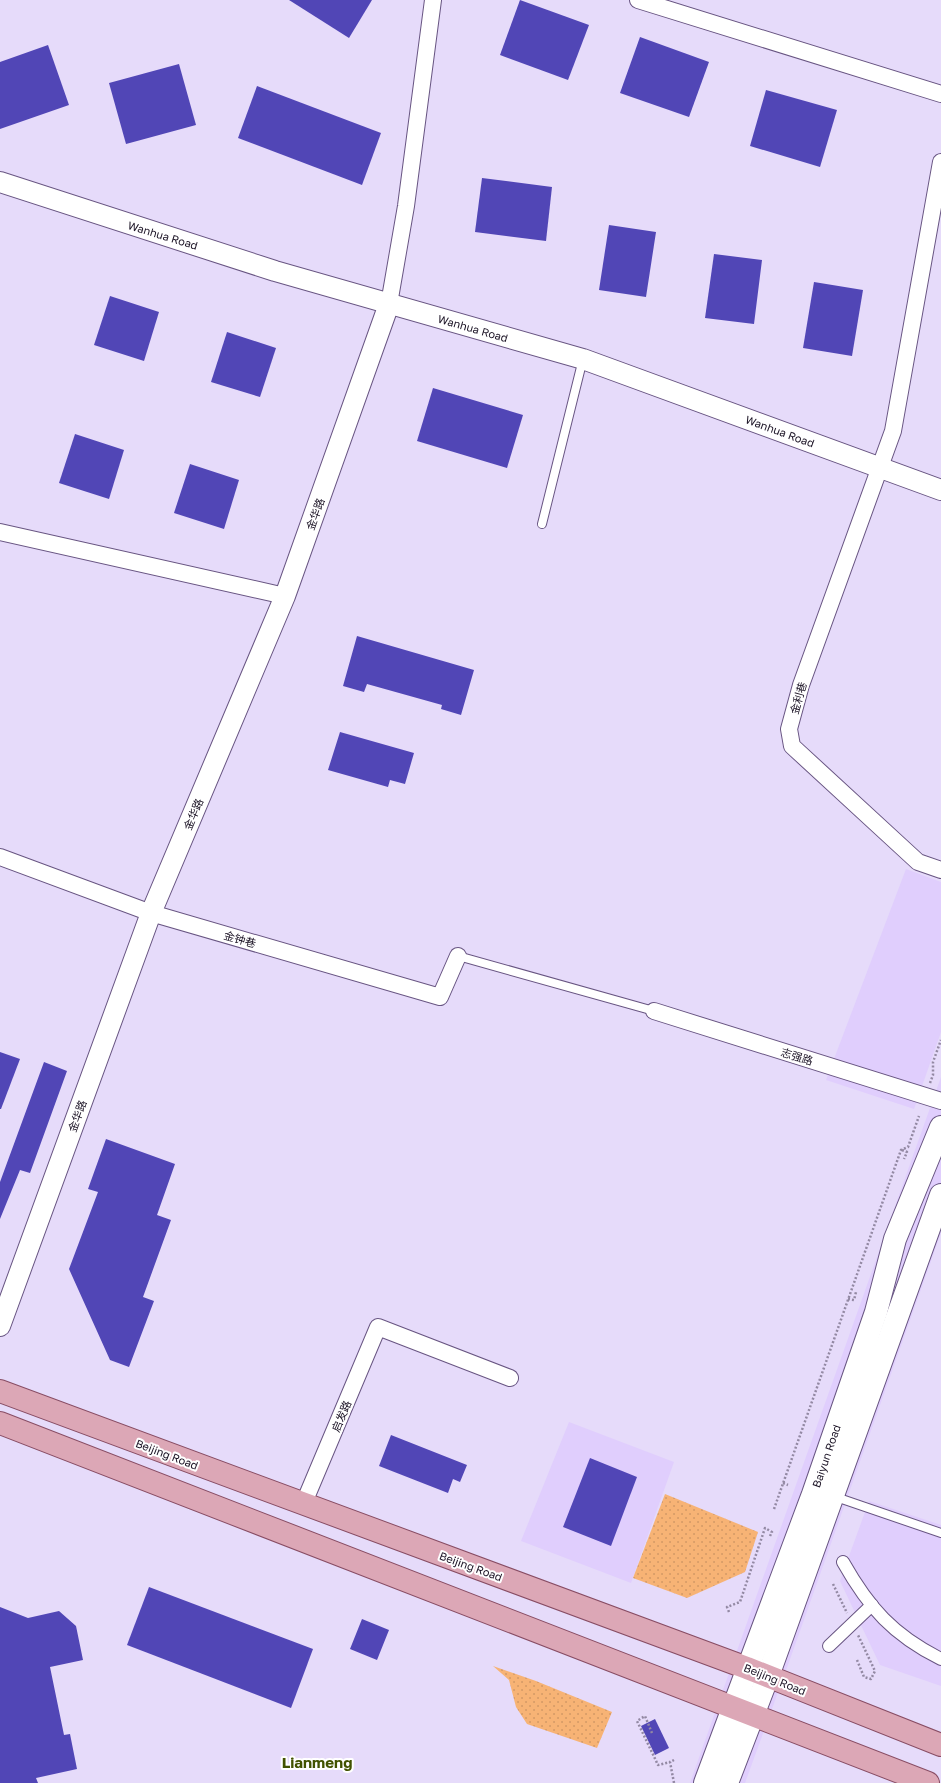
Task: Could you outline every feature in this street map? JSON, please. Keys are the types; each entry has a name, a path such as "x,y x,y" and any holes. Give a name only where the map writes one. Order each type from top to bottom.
{"main road":[{"name":"Baiyun Road","path":"727,1783 742,1711 747,1668 813,1494 874,1320 895,1239 941,1127"},
{"name":"Baiyun Road","path":"705,1783 742,1711 768,1676 941,1195"},
{"name":"Beijing Road","path":"0,1391 303,1505 747,1668 941,1745"},
{"path":"0,1423 928,1783"}],"street":[{"path":"389,304 406,206 433,0"},
{"path":"638,0 941,94"},
{"name":"金利巷","path":"941,162 893,431 801,685 789,729 792,746 798,752 918,862 941,870"},
{"name":"Wanhua Road","path":"0,182 268,268 583,359 941,490"},
{"name":"金华路","path":"0,1326 151,913 285,596 389,304"},
{"path":"0,532 285,596"},
{"name":"金钟巷","path":"0,857 151,913 440,997 458,956"},
{"name":"志强路","path":"654,1011 941,1101"},
{"name":"启发路","path":"303,1505 378,1327 510,1378"},
{"path":"843,1562 855,1584 889,1626 916,1646 941,1659"},
{"path":"829,1646 872,1605"}],"lane":[{"path":"542,524 583,359"},
{"path":"458,956 654,1011"},
{"path":"832,1496 941,1533"}],"path":[{"path":"930,1084 933,1075 933,1062 941,1040"},
{"path":"774,1509 901,1150 908,1147 919,1116"},
{"path":"901,1150 907,1152 904,1159"},
{"path":"848,1299 854,1300 856,1292"},
{"path":"783,1483 788,1485"},
{"path":"729,1612 727,1607 740,1602 765,1528 772,1532 770,1536"},
{"path":"833,1584 875,1670 871,1679 864,1677 857,1660"},
{"path":"652,1733 645,1716 637,1721 658,1765 674,1760"},
{"path":"670,1762 674,1783"}],"shaded area":[{"path":"906,869 941,882 941,1032 914,1109 826,1080"},
{"path":"941,1077 941,1233 789,1662 745,1783 690,1783"},
{"path":"569,1422 674,1462 631,1583 521,1541"},
{"path":"665,1494 758,1532 745,1572 687,1598 633,1578"},
{"path":"869,1501 941,1525 941,1686 880,1665 840,1581"},
{"path":"493,1666 536,1681 612,1712 597,1748 527,1724 516,1707 509,1680"}],"building":[{"path":"289,0 372,0 349,38"},
{"path":"520,0 589,25 568,80 500,55"},
{"path":"640,37 709,62 689,117 620,93"},
{"path":"48,45 69,105 0,129 0,62"},
{"path":"179,64 196,125 126,144 109,83"},
{"path":"257,86 381,133 362,185 238,138"},
{"path":"766,90 837,110 820,167 750,146"},
{"path":"482,178 552,187 546,241 475,232"},
{"path":"609,225 656,232 646,297 599,290"},
{"path":"714,254 762,260 754,324 705,318"},
{"path":"814,282 863,290 852,356 803,348"},
{"path":"110,296 159,312 144,361 94,345"},
{"path":"227,332 276,348 260,397 211,382"},
{"path":"433,388 523,415 507,468 417,441"},
{"path":"75,434 124,450 109,499 59,483"},
{"path":"190,464 239,480 224,529 174,513"},
{"path":"357,636 474,670 461,715 441,709 442,705 367,684 364,692 343,686"},
{"path":"340,732 414,753 405,784 390,780 388,787 328,770"},
{"path":"0,1052 20,1059 1,1109 0,1109"},
{"path":"44,1062 67,1071 30,1173 20,1170 0,1219 0,1182"},
{"path":"106,1139 175,1164 157,1215 171,1220 143,1297 154,1301 129,1367 110,1360 69,1269 98,1192 88,1189"},
{"path":"391,1435 467,1465 460,1482 453,1479 448,1493 379,1466"},
{"path":"590,1458 637,1477 611,1546 563,1527"},
{"path":"149,1587 313,1649 291,1708 127,1645"},
{"path":"0,1607 28,1618 59,1611 76,1626 83,1660 50,1667 64,1735 70,1734 77,1769 36,1778 38,1783 0,1783"},
{"path":"362,1619 389,1630 377,1660 350,1649"},
{"path":"655,1719 669,1748 655,1755 641,1726"}],"district":[{"name":"Lianmeng","path":"317,1762"}]}
